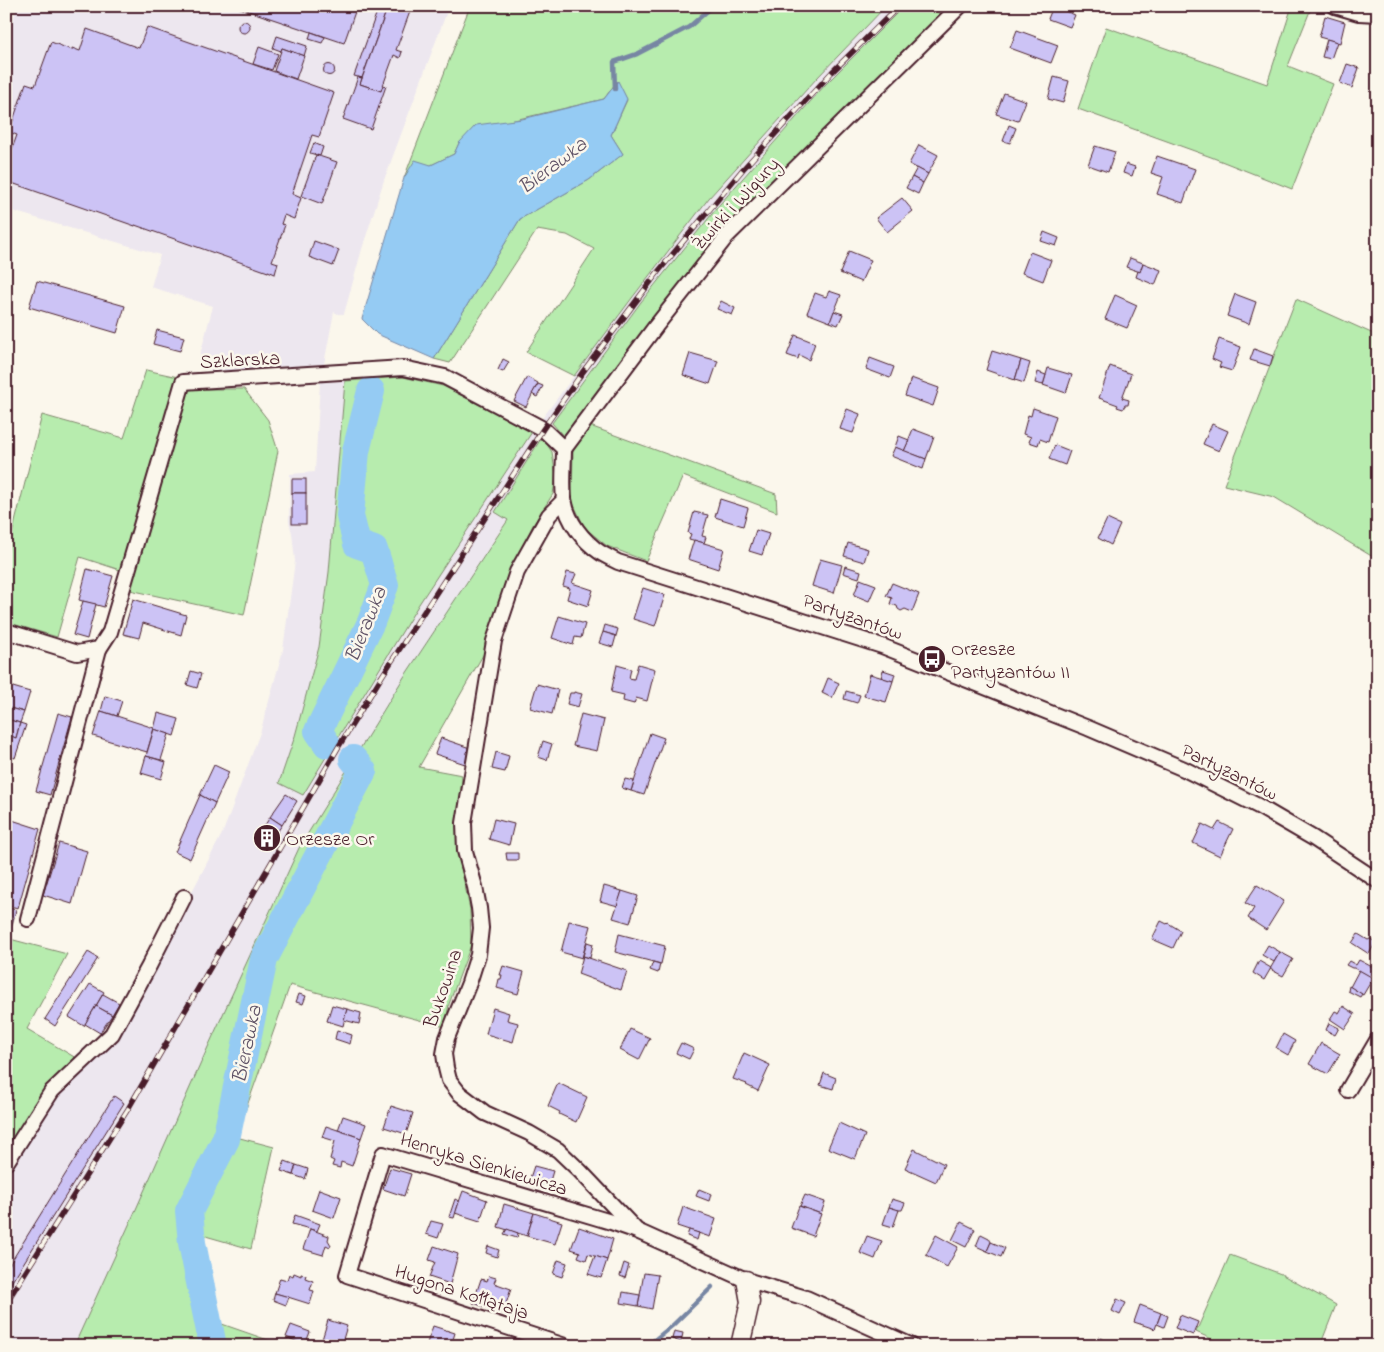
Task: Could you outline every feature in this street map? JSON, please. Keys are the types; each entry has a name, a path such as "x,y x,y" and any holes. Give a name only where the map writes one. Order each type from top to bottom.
{"street":[{"name":"Żwirki i Wigury","path":"564,449 650,334 727,236 960,6"},
{"path":"1335,6 1359,13 1378,14"},
{"name":"Szklarska","path":"99,649 110,632 183,382 403,368 444,376 543,429 564,449"},
{"name":"Partyzantów","path":"564,449 564,500 569,516 578,532 602,554 618,562 882,646 1088,728 1184,769 1258,806 1313,838 1378,881"},
{"name":"Bukowina","path":"564,500 548,515 517,572 494,642 464,823 465,851 479,908 481,928 478,955 470,983 447,1038 444,1054 449,1080 459,1093 485,1113 529,1133 558,1150 637,1231 746,1280 806,1298 912,1346"},
{"path":"6,632 77,653 99,649 28,919"},
{"path":"6,1163 52,1091 112,1034 184,897"},
{"path":"1348,1090 1378,1039"},
{"name":"Henryka Sienkiewicza","path":"347,1275 382,1154 637,1231"},
{"name":"Hugona Kołłątaja","path":"347,1275 565,1346"},
{"path":"740,1346 750,1302 746,1280"}],"shaded area":[{"path":"17,6 449,6 384,180 344,314 334,312 324,364 212,371 205,367 200,355 213,306 151,287 160,255 6,209 6,46"},
{"path":"886,6 904,6 825,85 720,204 641,302 542,436 495,512 508,519 404,677 299,848 111,1346 6,1346 6,1171 55,1095 118,1034 223,832 261,730 283,650 295,561 289,522 290,474 315,472 320,382 345,381 329,572 319,647 295,736 279,783 419,604 532,432 709,198 817,78"}],"green space":[{"path":"470,6 886,6 817,78 709,198 574,376 526,352 594,249 567,235 537,230 450,363 434,359 520,219 589,180 623,154 611,135 627,100 617,81 604,99 506,122 459,143 454,154 404,178"},
{"path":"904,6 952,6 733,223 611,375 565,438 552,423 641,302 720,204 825,85"},
{"path":"1292,6 1312,6 1288,66 1333,84 1292,189 1211,157 1078,109 1106,27 1267,84"},
{"path":"1296,299 1378,336 1378,560 1274,497 1224,485"},
{"path":"146,370 178,377 123,571 80,557 57,637 6,622 6,558 42,415 124,438"},
{"path":"403,377 443,386 532,432 419,604 303,795 279,783 295,736 319,647 329,572 345,381"},
{"path":"190,389 244,389 268,420 278,451 244,615 130,590"},
{"path":"590,426 776,494 777,512 683,476 646,561 607,546 585,528 572,501 573,450"},
{"path":"542,437 552,452 556,477 553,494 533,525 508,576 487,648 419,767 462,775 457,849 470,909 471,945 449,1004 445,1027 290,985 236,1137 274,1147 251,1249 202,1235 219,1323 285,1346 74,1346 299,848 404,677 508,520 495,512"},
{"path":"6,938 67,954 27,1029 76,1058 49,1087 6,1152"},
{"path":"1230,1255 1281,1274 1336,1305 1320,1346 1227,1346 1196,1332"}],"water":[{"path":"618,81 627,99 611,135 623,154 589,180 520,219 434,359 377,334 362,319 404,178 415,160 431,165 454,154 459,143 476,125 522,119 604,99"}],"building":[{"path":"234,6 357,6 344,43"},
{"path":"379,6 388,6 362,78 354,76"},
{"path":"388,6 412,6 396,50 402,52 400,58 394,55 381,91 360,84"},
{"path":"1053,6 1075,15 1070,27 1048,19"},
{"path":"1325,16 1345,22 1340,43 1319,37"},
{"path":"242,21 246,21 250,27 246,33 242,33 238,29 238,25"},
{"path":"147,27 334,93 319,137 312,135 292,194 301,198 294,219 284,215 281,224 285,225 272,261 278,263 275,274 6,181 6,166 17,135 9,132 26,83 35,86 51,42 80,51 87,29 139,48"},
{"path":"1017,30 1058,45 1051,63 1010,48"},
{"path":"311,32 325,37 322,43 309,39"},
{"path":"277,36 307,46 304,56 282,48 281,51 273,48"},
{"path":"1327,39 1337,42 1331,59 1322,57"},
{"path":"259,47 278,54 272,70 253,64"},
{"path":"282,48 304,56 296,79 274,71"},
{"path":"329,64 335,70 329,76 323,70"},
{"path":"1347,64 1359,68 1352,88 1340,83"},
{"path":"358,77 362,78 360,84 381,91 383,85 386,86 371,129 343,119"},
{"path":"1054,77 1069,81 1063,103 1048,99"},
{"path":"1004,93 1026,101 1018,121 996,114"},
{"path":"1009,125 1016,128 1010,143 1003,141"},
{"path":"314,143 323,147 320,156 310,153"},
{"path":"919,145 938,155 928,174 909,164"},
{"path":"1095,146 1115,152 1108,172 1088,165"},
{"path":"316,155 337,162 322,204 301,196"},
{"path":"1157,156 1195,169 1183,203 1157,194 1163,177 1151,173"},
{"path":"1126,164 1135,167 1132,176 1123,173"},
{"path":"917,168 928,174 923,183 912,177"},
{"path":"912,177 923,183 918,194 906,188"},
{"path":"902,198 913,211 887,232 876,218"},
{"path":"1044,232 1059,238 1056,246 1041,241"},
{"path":"314,241 339,250 333,266 309,257"},
{"path":"849,251 871,260 861,282 840,273"},
{"path":"1030,252 1051,260 1043,281 1022,273"},
{"path":"1130,258 1143,263 1140,272 1126,267"},
{"path":"1143,263 1161,270 1155,285 1136,277"},
{"path":"37,281 125,306 117,333 29,307"},
{"path":"829,291 841,295 830,322 807,313 815,293 826,297"},
{"path":"1235,294 1256,302 1249,324 1227,316"},
{"path":"1115,295 1137,305 1127,328 1105,319"},
{"path":"721,301 735,308 732,315 717,309"},
{"path":"834,311 843,314 838,325 830,322"},
{"path":"157,330 184,337 180,351 153,344"},
{"path":"795,335 815,343 809,360 799,355 798,359 787,355"},
{"path":"1219,339 1241,347 1232,371 1219,367 1221,363 1212,359"},
{"path":"1254,349 1273,356 1270,366 1250,360"},
{"path":"992,351 1021,360 1015,380 986,370"},
{"path":"690,353 718,361 710,384 683,375"},
{"path":"870,358 894,367 890,378 866,369"},
{"path":"503,359 509,362 503,372 498,370"},
{"path":"1021,360 1030,363 1024,383 1015,380"},
{"path":"1110,366 1131,374 1122,398 1129,400 1128,405 1125,405 1123,409 1117,407 1118,405 1099,398"},
{"path":"1048,368 1072,375 1066,393 1043,385"},
{"path":"1038,372 1046,375 1043,385 1035,383"},
{"path":"527,377 538,383 526,407 514,401"},
{"path":"911,378 939,388 933,406 905,396"},
{"path":"538,384 543,386 537,397 532,394"},
{"path":"1033,408 1056,416 1048,442 1040,439 1038,445 1029,442 1031,437 1023,434 1028,415 1031,416"},
{"path":"847,409 860,414 853,433 840,429"},
{"path":"1212,424 1228,431 1219,451 1203,444"},
{"path":"913,429 934,437 926,459 904,451"},
{"path":"899,436 909,440 904,451 895,447"},
{"path":"1055,445 1070,451 1065,465 1049,459"},
{"path":"895,447 926,459 923,469 891,456"},
{"path":"292,479 306,479 306,493 292,493"},
{"path":"292,493 306,493 306,524 292,524"},
{"path":"720,499 748,508 743,526 715,517"},
{"path":"694,512 708,515 702,536 706,537 704,543 689,539 691,534 688,533"},
{"path":"1107,519 1120,525 1111,545 1098,538"},
{"path":"756,530 769,534 762,555 749,551"},
{"path":"694,540 724,549 718,569 688,559"},
{"path":"848,543 868,549 864,562 844,556"},
{"path":"820,559 842,565 834,593 812,586"},
{"path":"845,566 861,571 859,578 843,573"},
{"path":"87,569 113,576 104,607 79,600"},
{"path":"567,572 576,574 572,583 593,590 588,606 567,599 570,588 563,586"},
{"path":"860,579 876,585 869,601 854,595"},
{"path":"892,583 919,594 912,612 905,609 901,611 897,606 890,604 892,598 886,596"},
{"path":"643,588 665,595 655,626 633,619"},
{"path":"133,599 186,615 181,635 143,623 139,638 123,634"},
{"path":"83,601 96,604 87,639 73,635"},
{"path":"559,616 585,624 581,638 575,637 573,645 552,638"},
{"path":"605,625 618,629 616,636 603,632"},
{"path":"603,632 616,636 613,647 599,643"},
{"path":"638,664 655,669 647,701 636,698 634,704 623,701 624,695 611,692 617,665 631,669 629,678 634,679"},
{"path":"883,670 895,674 893,681 881,678"},
{"path":"191,671 201,674 197,688 187,685"},
{"path":"870,674 893,681 886,702 864,696"},
{"path":"828,678 839,683 832,698 822,693"},
{"path":"537,684 558,690 552,714 530,708"},
{"path":"6,685 30,692 24,712 6,707"},
{"path":"846,691 860,695 857,703 844,699"},
{"path":"570,693 582,694 578,707 567,704"},
{"path":"105,696 122,701 117,716 101,711"},
{"path":"6,707 24,712 20,723 6,719"},
{"path":"101,711 154,728 147,752 93,736"},
{"path":"58,713 72,717 50,795 36,791"},
{"path":"158,713 179,719 174,736 154,729"},
{"path":"581,714 604,720 597,751 573,746"},
{"path":"6,719 20,723 16,738 6,735"},
{"path":"20,723 26,725 15,758 6,755 6,752 11,736 16,738"},
{"path":"154,729 169,734 161,760 146,756"},
{"path":"650,733 664,738 644,795 631,791"},
{"path":"441,738 470,748 465,764 435,754"},
{"path":"543,741 552,744 547,760 538,757"},
{"path":"496,752 509,756 505,772 492,769"},
{"path":"146,756 166,762 161,779 141,773"},
{"path":"214,765 229,772 215,803 200,795"},
{"path":"625,779 634,781 631,791 622,788"},
{"path":"286,794 297,801 282,825 270,817"},
{"path":"200,795 215,803 190,859 175,852"},
{"name":"Orzesze Or","path":"270,817 282,825 266,848 258,843 265,832 262,830"},
{"path":"494,819 514,824 509,845 489,839"},
{"path":"12,820 40,829 18,908 6,905 6,839"},
{"path":"1219,822 1233,829 1220,856 1193,843 1202,824 1214,830"},
{"path":"59,843 87,851 72,904 43,895"},
{"path":"506,853 518,853 518,860 507,860"},
{"path":"1257,885 1284,901 1266,930 1248,918 1254,908 1245,903"},
{"path":"604,886 622,891 618,906 600,901"},
{"path":"622,891 638,896 630,923 613,918"},
{"path":"6,907 16,910 10,932 6,931"},
{"path":"569,921 591,926 582,958 561,952"},
{"path":"1161,921 1181,931 1173,948 1152,939"},
{"path":"619,934 665,946 661,964 615,952"},
{"path":"1358,934 1376,942 1369,954 1352,943"},
{"path":"587,942 593,944 590,958 583,956"},
{"path":"1268,945 1280,952 1274,962 1262,955"},
{"path":"88,952 98,958 55,1026 45,1019"},
{"path":"1280,952 1293,959 1283,976 1270,969"},
{"path":"583,956 627,971 621,990 578,974"},
{"path":"1359,960 1374,968 1370,977 1346,965 1349,961 1356,965"},
{"path":"1259,961 1271,968 1264,980 1253,973"},
{"path":"653,962 660,964 658,973 650,970"},
{"path":"503,966 524,972 518,994 497,988"},
{"path":"1359,970 1373,978 1363,995 1350,987"},
{"path":"90,984 104,992 84,1026 69,1017"},
{"path":"1349,986 1362,994 1360,997 1348,991"},
{"path":"103,994 119,1003 112,1015 96,1006"},
{"path":"299,994 306,996 303,1004 296,1002"},
{"path":"332,1005 347,1009 343,1026 327,1021"},
{"path":"96,1006 112,1015 100,1033 85,1024"},
{"path":"1343,1006 1355,1014 1345,1029 1330,1019 1335,1011 1339,1013"},
{"path":"493,1008 509,1013 507,1020 518,1023 513,1042 486,1034"},
{"path":"347,1009 361,1013 359,1024 344,1020"},
{"path":"1329,1023 1339,1028 1335,1035 1326,1030"},
{"path":"630,1029 650,1038 639,1060 620,1050"},
{"path":"337,1030 352,1035 350,1044 335,1039"},
{"path":"1283,1034 1295,1041 1288,1055 1276,1048"},
{"path":"681,1043 694,1049 689,1059 676,1053"},
{"path":"1321,1043 1340,1054 1328,1074 1309,1064"},
{"path":"744,1053 770,1065 758,1091 747,1084 733,1079"},
{"path":"824,1073 836,1078 833,1089 820,1085"},
{"path":"558,1083 587,1097 576,1122 548,1106"},
{"path":"114,1096 124,1103 6,1291 6,1270"},
{"path":"391,1106 413,1113 406,1134 384,1127"},
{"path":"343,1116 366,1124 361,1138 338,1130"},
{"path":"839,1123 865,1135 855,1159 828,1148"},
{"path":"326,1126 361,1138 352,1166 341,1162 340,1168 332,1166 334,1161 330,1159 335,1141 322,1137"},
{"path":"914,1149 944,1164 936,1182 905,1168"},
{"path":"285,1161 296,1165 293,1175 281,1171"},
{"path":"296,1165 308,1169 305,1179 293,1175"},
{"path":"534,1166 553,1171 547,1191 528,1184"},
{"path":"390,1168 411,1174 404,1196 383,1189"},
{"path":"319,1189 341,1197 334,1218 312,1210"},
{"path":"699,1189 711,1194 709,1201 696,1196"},
{"path":"463,1191 487,1200 480,1221 455,1213"},
{"path":"805,1195 825,1202 821,1214 800,1206"},
{"path":"455,1199 459,1201 454,1218 449,1217"},
{"path":"892,1199 905,1203 902,1210 889,1207"},
{"path":"504,1204 534,1213 527,1236 498,1227"},
{"path":"799,1206 821,1214 813,1236 791,1228"},
{"path":"683,1207 716,1219 710,1237 677,1226"},
{"path":"889,1207 899,1210 893,1227 883,1224"},
{"path":"534,1213 562,1222 555,1244 527,1236"},
{"path":"295,1215 320,1224 317,1231 292,1224"},
{"path":"431,1221 443,1224 438,1238 426,1234"},
{"path":"961,1222 975,1229 966,1247 952,1240"},
{"path":"579,1227 613,1239 607,1260 588,1254 586,1260 578,1257 580,1252 571,1249"},
{"path":"310,1229 329,1236 328,1240 331,1245 330,1247 326,1245 323,1255 303,1249"},
{"path":"507,1229 518,1233 517,1238 504,1234"},
{"path":"689,1230 699,1233 697,1240 687,1236"},
{"path":"981,1234 989,1238 991,1242 987,1251 976,1246"},
{"path":"936,1235 958,1247 947,1267 926,1255"},
{"path":"867,1236 882,1241 875,1259 860,1253"},
{"path":"991,1242 1005,1248 1001,1257 987,1251"},
{"path":"434,1246 458,1254 450,1284 429,1277 435,1262 429,1260"},
{"path":"488,1246 499,1250 497,1257 486,1253"},
{"path":"595,1256 607,1260 601,1278 588,1274"},
{"path":"558,1260 567,1263 562,1277 553,1274"},
{"path":"624,1263 629,1265 625,1278 620,1276"},
{"path":"294,1273 301,1276 301,1274 306,1275 305,1278 313,1281 310,1290 314,1291 310,1304 275,1293 280,1278 287,1280 289,1274 293,1276"},
{"path":"644,1273 658,1275 652,1309 638,1306"},
{"path":"489,1276 496,1278 494,1283 511,1289 503,1313 473,1303 481,1279 487,1281"},
{"path":"623,1292 640,1295 638,1306 621,1303"},
{"path":"275,1293 289,1297 286,1305 273,1300"},
{"path":"1117,1299 1126,1303 1120,1315 1112,1311"},
{"path":"1140,1305 1161,1313 1155,1329 1134,1322"},
{"path":"1161,1313 1168,1316 1164,1327 1157,1324"},
{"path":"1180,1315 1198,1322 1193,1335 1175,1328"},
{"path":"328,1320 347,1326 341,1346 320,1346"},
{"path":"291,1325 310,1332 305,1345 286,1337"},
{"path":"433,1326 455,1333 451,1346 426,1346"},
{"path":"674,1331 683,1333 681,1342 672,1339"},
{"path":"1099,1337 1117,1346 1095,1346"}],"waterway":[{"name":"Bierawka","path":"615,89 614,62 637,54 689,27 713,6"},
{"name":"Bierawka","path":"327,744 318,731 371,622 385,585 374,550 357,544 350,516 356,451 371,391"},
{"name":"Bierawka","path":"213,1346 192,1243 189,1211 226,1139 264,959 363,771 353,759"},
{"path":"647,1346 673,1325 712,1287"}],"railway":[{"path":"6,1303 128,1109 339,746 382,676 543,429 582,373 658,272 743,169 832,72 899,6"}],"place":[{"name":"Orzesze Partyzantów II","path":"932,659"},
{"name":"Orzesze Or","path":"267,838"}]}
